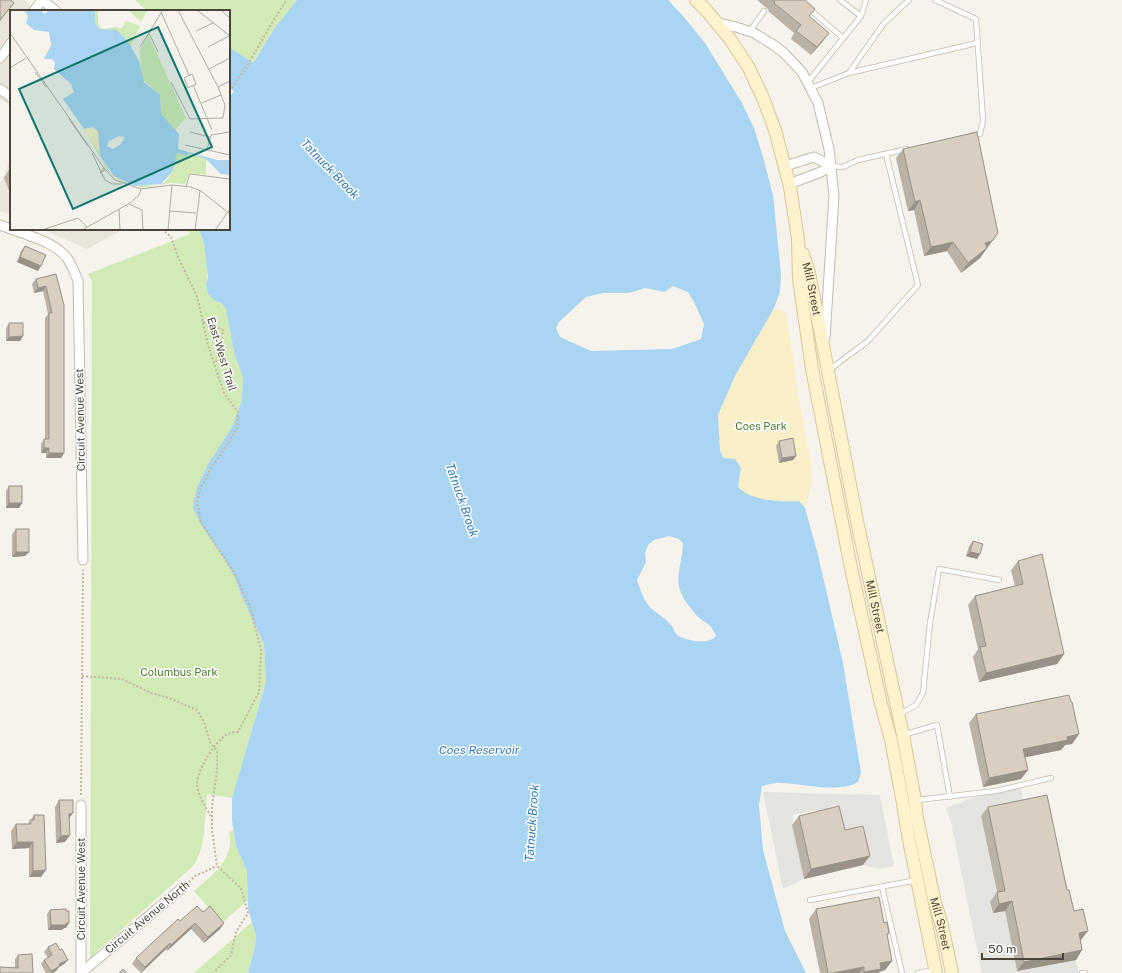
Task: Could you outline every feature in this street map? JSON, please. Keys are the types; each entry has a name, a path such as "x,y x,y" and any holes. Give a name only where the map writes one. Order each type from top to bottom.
{"main road":[{"name":"Mill Street","path":"696,0 730,39 749,68 775,130 785,166 798,239 799,279 812,369 853,575 881,704 891,740 936,972"},
{"name":"Mill Street","path":"798,239 809,273 827,371 903,735 917,818 934,899 942,926 952,973"},
{"path":"904,813 917,818"}],"street":[{"path":"35,10 42,0 55,10"},
{"path":"717,24 750,31 768,41 783,52 793,62 809,85 818,103 826,133 831,166 834,204 824,354"},
{"path":"0,58 10,43"},
{"path":"0,89 10,96"},
{"path":"785,166 814,158 831,166"},
{"path":"789,184 831,166"},
{"path":"0,224 10,229"},
{"name":"Circuit Avenue West","path":"14,230 57,249 66,256 78,280 83,560"},
{"name":"Circuit Avenue West","path":"81,805 81,973"},
{"name":"Circuit Avenue North","path":"81,973 182,888"}],"lane":[{"path":"799,0 843,38"},
{"path":"840,0 861,16"},
{"path":"809,85 861,16 866,0"},
{"path":"849,73 884,23 909,0"},
{"path":"935,0 976,20 983,120 980,134 966,137"},
{"path":"750,31 764,11"},
{"path":"809,85 849,73 977,43"},
{"path":"831,166 843,167 858,160 915,148"},
{"path":"827,371 868,341 918,285 886,154"},
{"path":"898,715 916,705 923,693 930,623 939,569 999,580"},
{"path":"903,735 937,725 950,797"},
{"path":"915,800 996,791 1051,778"},
{"path":"810,900 917,880"},
{"path":"882,887 902,973"},
{"path":"918,973 936,972"}],"path":[{"path":"230,90 250,60 277,13 287,0"},
{"name":"East-West Trail","path":"163,230 171,237 178,258 197,296 208,345 216,364 224,393 238,412 237,429 210,470 200,490 197,502 201,522 234,573 250,606 261,650 259,692 238,732 227,734 214,748"},
{"path":"203,322 223,330 216,364"},
{"path":"81,805 83,560"},
{"path":"82,676 122,679 151,693 168,698 197,710 204,722 210,742 217,751 217,770 212,807 212,830 217,866 241,888 248,914 236,932 231,955 213,973"},
{"path":"212,818 202,799 197,784 201,770 214,748"},
{"name":"Circuit Avenue North","path":"182,888 196,876 217,866"}],"shaded area":[{"path":"0,0 24,0 37,10 10,10 10,106 0,99"},
{"path":"10,160 10,215 0,211 0,185"},
{"path":"44,230 122,230 87,249"},
{"path":"1021,788 1024,807 981,816 998,900 990,902 992,913 1005,911 1017,971 1076,960 1079,973 982,973 951,822 946,808 972,798"},
{"path":"763,792 880,795 894,866 880,869 863,865 856,836 838,840 833,816 816,810 793,815 792,825 804,879 783,889"}],"green space":[{"path":"135,0 297,0 274,29 252,64 230,48 230,10 146,10"},
{"name":"Columbus Park","path":"188,230 199,230 205,249 208,271 206,285 215,301 221,303 226,309 234,352 243,378 242,400 232,427 208,464 198,485 225,560 235,578 241,595 264,644 266,682 232,798 207,794 203,841 193,866 90,958 92,281 88,274 190,234"},
{"path":"233,830 236,846 247,871 248,900 222,923 194,891 215,873 225,859 229,851 229,833"},
{"path":"252,922 256,935 255,946 248,973 194,973"}],"sand":[{"name":"Coes Park","path":"774,308 786,312 811,466 812,482 805,508 799,501 767,500 744,492 738,487 741,468 735,459 723,458 720,450 718,416 735,376"}],"water":[{"name":"Coes Reservoir","path":"297,0 668,0 705,43 742,103 754,128 773,195 781,274 780,292 774,308 735,376 718,415 720,450 723,458 735,459 741,468 738,487 744,492 767,500 799,501 805,508 818,555 843,663 861,773 858,782 840,787 830,788 789,783 774,783 762,786 759,805 763,850 785,931 806,973 248,973 255,946 256,935 248,909 247,871 236,846 232,821 232,798 266,682 264,644 241,595 235,578 225,560 201,525 193,508 198,485 208,464 232,427 242,400 243,378 234,352 226,309 221,303 215,301 208,294 206,285 208,277 204,243 199,230 230,230 230,97 234,91 230,89 230,48 253,63 274,29","holes":["673,286 688,292 704,324 701,339 672,349 591,351 560,337 556,328 559,322 586,297 603,293 629,293 645,288 665,292","669,536 679,539 683,543 678,576 680,590 683,598 695,614 714,631 716,636 713,639 693,641 677,635 670,623 648,605 640,590 637,580 646,562 645,553 648,545 654,540"]}],"building":[{"path":"0,0 11,0 14,3 0,20"},
{"path":"772,0 805,0 815,9 809,16 829,33 817,47 796,31 801,25"},
{"path":"977,132 998,233 992,241 985,243 987,248 968,263 953,242 931,247 920,200 915,202 903,149"},
{"path":"25,246 46,255 41,266 20,257"},
{"path":"56,274 64,305 64,453 49,453 49,448 44,448 44,439 49,439 49,313 52,313 46,286 38,288 36,279"},
{"path":"9,323 23,323 23,336 9,337"},
{"path":"793,438 796,456 782,458 779,441"},
{"path":"9,486 22,486 22,503 9,503"},
{"path":"16,529 29,529 29,552 16,552"},
{"path":"973,541 983,544 980,554 970,552"},
{"path":"1042,554 1064,654 986,673 980,647 986,646 975,596 1023,584 1018,561"},
{"path":"1069,695 1079,734 1067,737 1068,740 1023,749 1028,770 989,778 976,714"},
{"path":"1047,795 1067,890 1069,890 1074,911 1083,909 1088,931 1079,933 1082,950 1024,962 1012,901 999,904 997,892 1005,891 988,807"},
{"path":"59,800 73,800 73,813 69,814 70,835 61,836"},
{"path":"839,806 845,830 863,826 870,856 811,869 799,816"},
{"path":"34,815 44,815 46,870 33,871 33,842 17,842 16,824 31,824 30,820 34,820"},
{"path":"879,897 884,923 887,922 889,933 887,934 892,961 880,963 881,969 864,972 864,967 828,973 816,909"},
{"path":"197,906 203,912 210,906 224,923 208,937 195,923 171,945 170,943 145,967 136,958 178,919 180,921"},
{"path":"66,909 66,911 69,911 69,923 66,923 66,925 51,925 50,910"},
{"path":"56,943 60,950 62,949 68,960 59,964 60,966 51,971 44,960 52,955 48,947"},
{"path":"32,954 33,973 0,973 0,967 18,968 18,955"},
{"path":"123,969 126,973 119,973"}],"water label":[{"name":"Tatnuck Brook","path":"330,169"},
{"name":"Tatnuck Brook","path":"462,500"},
{"name":"Tatnuck Brook","path":"532,823"}]}
